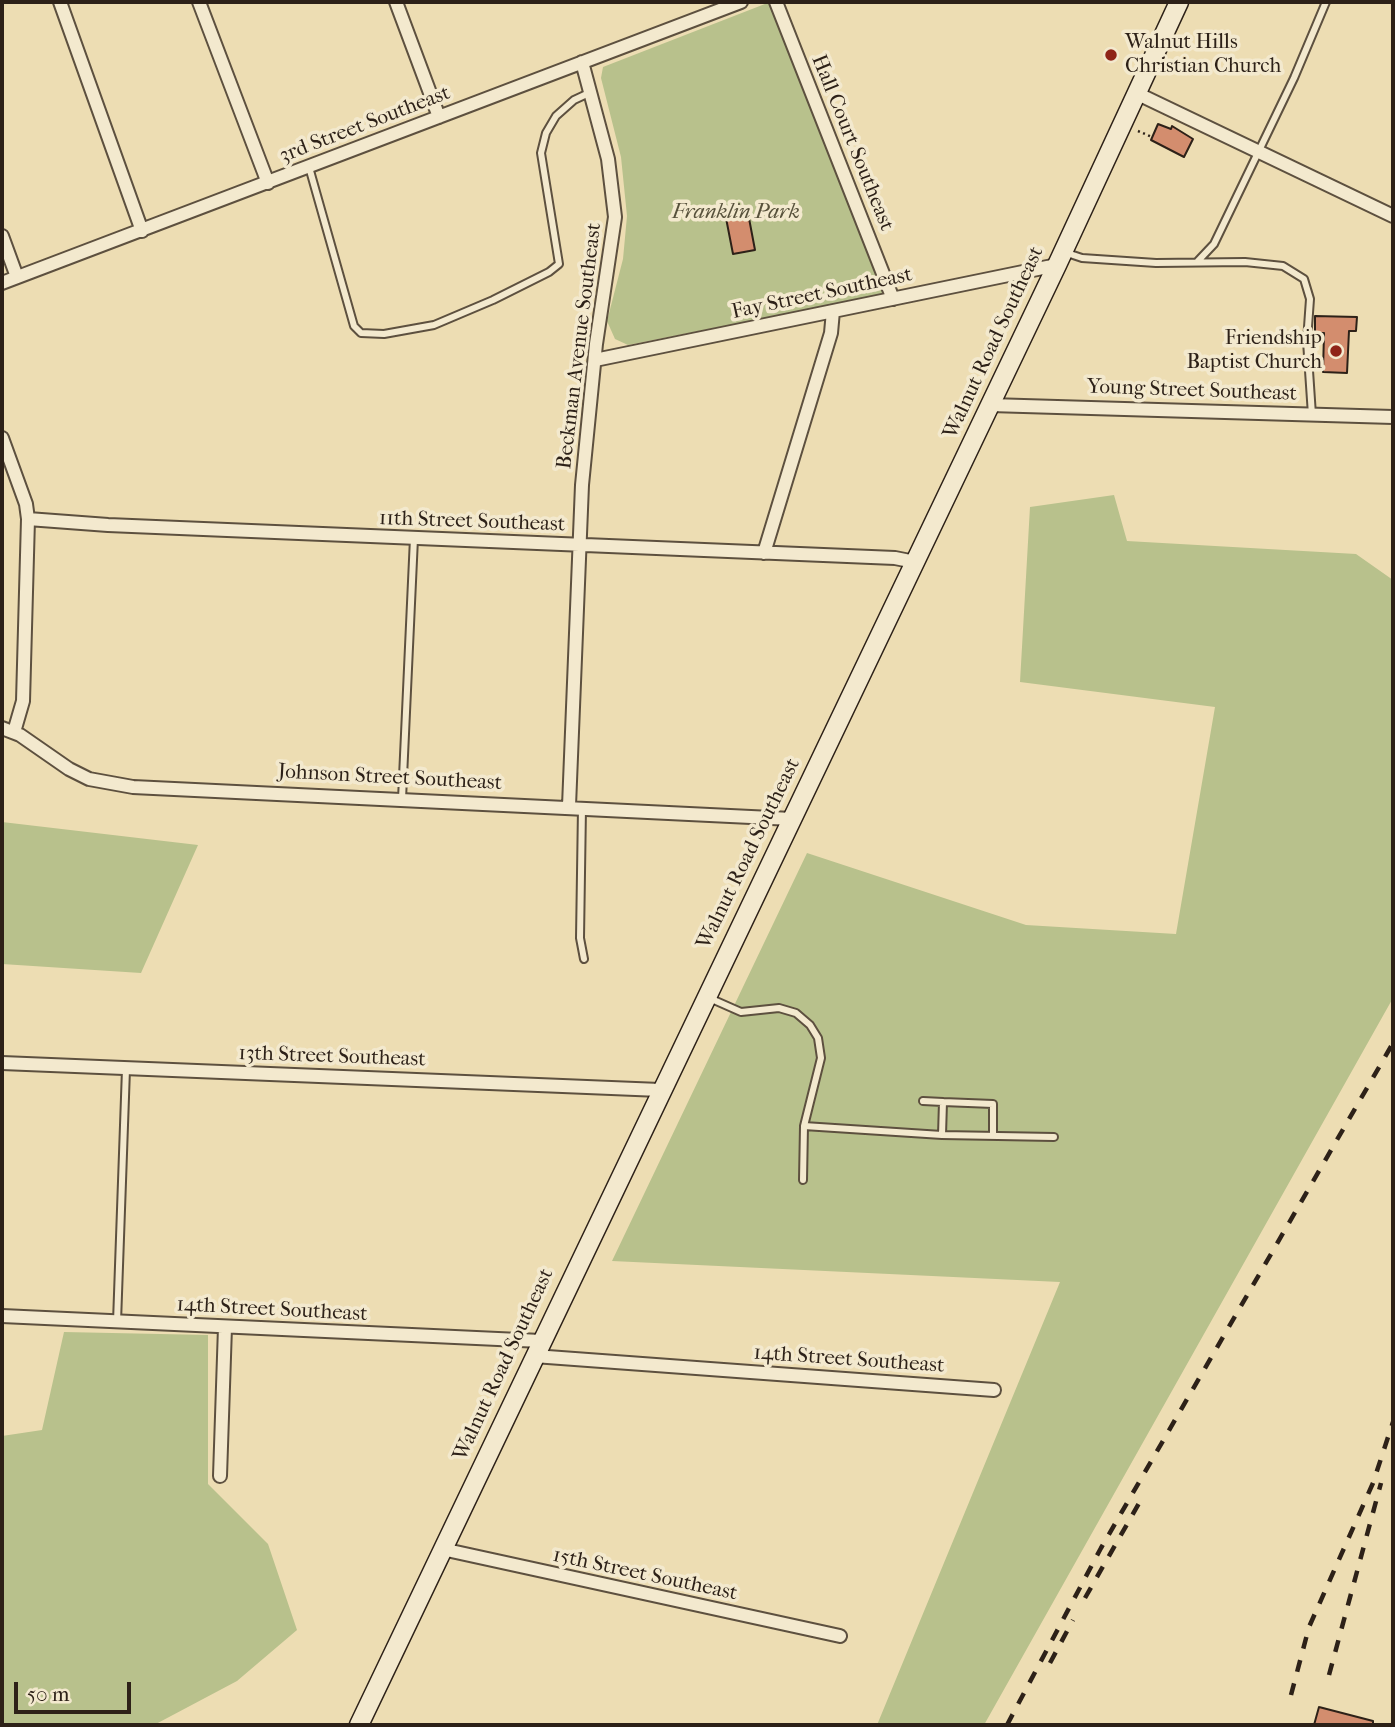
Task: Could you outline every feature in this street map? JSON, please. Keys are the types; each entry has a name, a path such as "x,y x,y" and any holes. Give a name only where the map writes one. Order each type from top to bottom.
{"main road":[{"name":"Walnut Road Southeast","path":"360,1725 660,1090 1060,258 1179,2"}],"street":[{"path":"60,2 142,231"},
{"path":"199,2 268,183"},
{"path":"396,2 439,117"},
{"name":"3rd Street Southeast","path":"2,283 268,183 725,5 741,2"},
{"name":"Hall Court Southeast","path":"776,2 893,299"},
{"name":"Beckman Avenue Southeast","path":"576,806 579,545 594,360 615,217 608,159 582,62"},
{"path":"1136,93 1393,216"},
{"path":"2,236 17,277"},
{"name":"Fay Street Southeast","path":"594,360 893,299 1060,258"},
{"path":"764,553 831,333 833,311"},
{"name":"Young Street Southeast","path":"990,405 1393,417"},
{"path":"2,438 26,504 28,519 23,701 8,730"},
{"name":"11th Street Southeast","path":"28,519 915,562"},
{"name":"Johnson Street Southeast","path":"8,730 69,769 111,785 792,818"},
{"name":"13th Street Southeast","path":"2,1063 660,1090"},
{"name":"14th Street Southeast","path":"2,1316 225,1327 537,1349 994,1390"},
{"path":"220,1476 225,1327"},
{"name":"15th Street Southeast","path":"442,1549 840,1636"}],"lane":[{"path":"1195,263 1214,244 1260,151 1326,2"},
{"path":"309,167 354,326 361,333 384,334 433,325 493,300 549,272 559,264 541,153 546,133 556,116 574,100 591,92"},
{"path":"1060,258 1245,262 1283,266 1304,279 1310,299 1307,341 1312,415"},
{"path":"402,799 414,538"},
{"path":"576,806 583,959"},
{"path":"706,996 741,1012 779,1008 796,1013 810,1025 818,1038 821,1058 804,1126 803,1180"},
{"path":"117,1322 126,1069"},
{"path":"923,1101 993,1104 993,1135"},
{"path":"942,1135 943,1102"},
{"path":"804,1126 942,1135 1054,1137"}],"path":[{"path":"1138,131 1152,137"}],"green space":[{"name":"Franklin Park","path":"770,2 885,294 628,345 615,339 607,321 623,259 627,216 621,157 601,78 603,67"},
{"path":"1114,495 1127,541 1356,554 1393,580 1393,998 984,1725 877,1725 1060,1282 612,1261 807,853 1026,925 1176,934 1215,707 1020,682 1030,507"},
{"path":"2,822 198,845 141,973 2,964"},
{"path":"64,1332 208,1335 208,1484 268,1544 297,1630 237,1681 154,1725 2,1725 2,1436 42,1430"}],"building":[{"path":"1158,124 1171,129 1172,126 1193,139 1184,157 1151,140"},
{"path":"748,213 755,250 733,254 726,218"},
{"name":"Friendship Baptist Church","path":"1315,316 1357,317 1356,331 1349,331 1347,373 1323,372 1324,333 1315,333"},
{"path":"1319,1707 1373,1721 1373,1725 1314,1725"}],"railway":[{"path":"1007,1725 1101,1548 1393,1043"},
{"path":"1291,1695 1309,1627 1373,1483 1393,1422"},
{"path":"1329,1675 1381,1483"},
{"path":"1085,1598 1142,1498"},
{"path":"1050,1663 1073,1620"}],"place":[{"name":"Walnut Hills Christian Church","path":"1111,55"},
{"name":"Friendship Baptist Church","path":"1336,351"}]}
